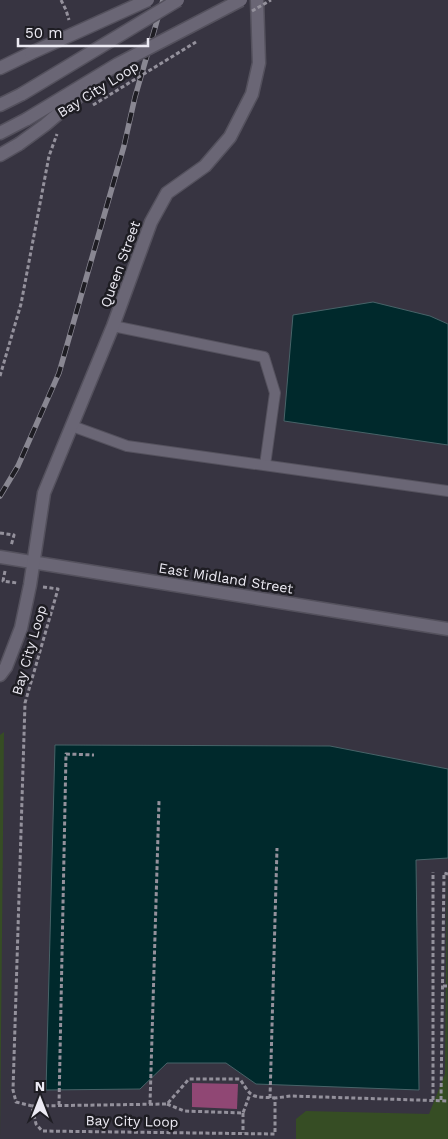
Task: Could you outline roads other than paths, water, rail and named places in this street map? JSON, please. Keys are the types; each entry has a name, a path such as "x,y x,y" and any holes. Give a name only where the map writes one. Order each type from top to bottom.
{"street":[{"path":"0,68 31,52 148,0"},
{"path":"0,105 22,94 178,0"},
{"path":"0,133 27,119 118,64 241,0"},
{"name":"Queen Street","path":"0,676 6,667 21,628 34,562 44,493 113,326 151,222 166,193 206,166 230,137 252,94 259,63 257,0"},
{"path":"0,156 46,125 118,64"},
{"name":"East Midland Street","path":"0,557 448,628"}],"lane":[{"path":"113,326 264,357 275,393 265,465"},
{"path":"72,426 127,446 448,491"}],"railway":[{"path":"0,496 18,466 59,373 124,146 135,97 163,0"}]}
